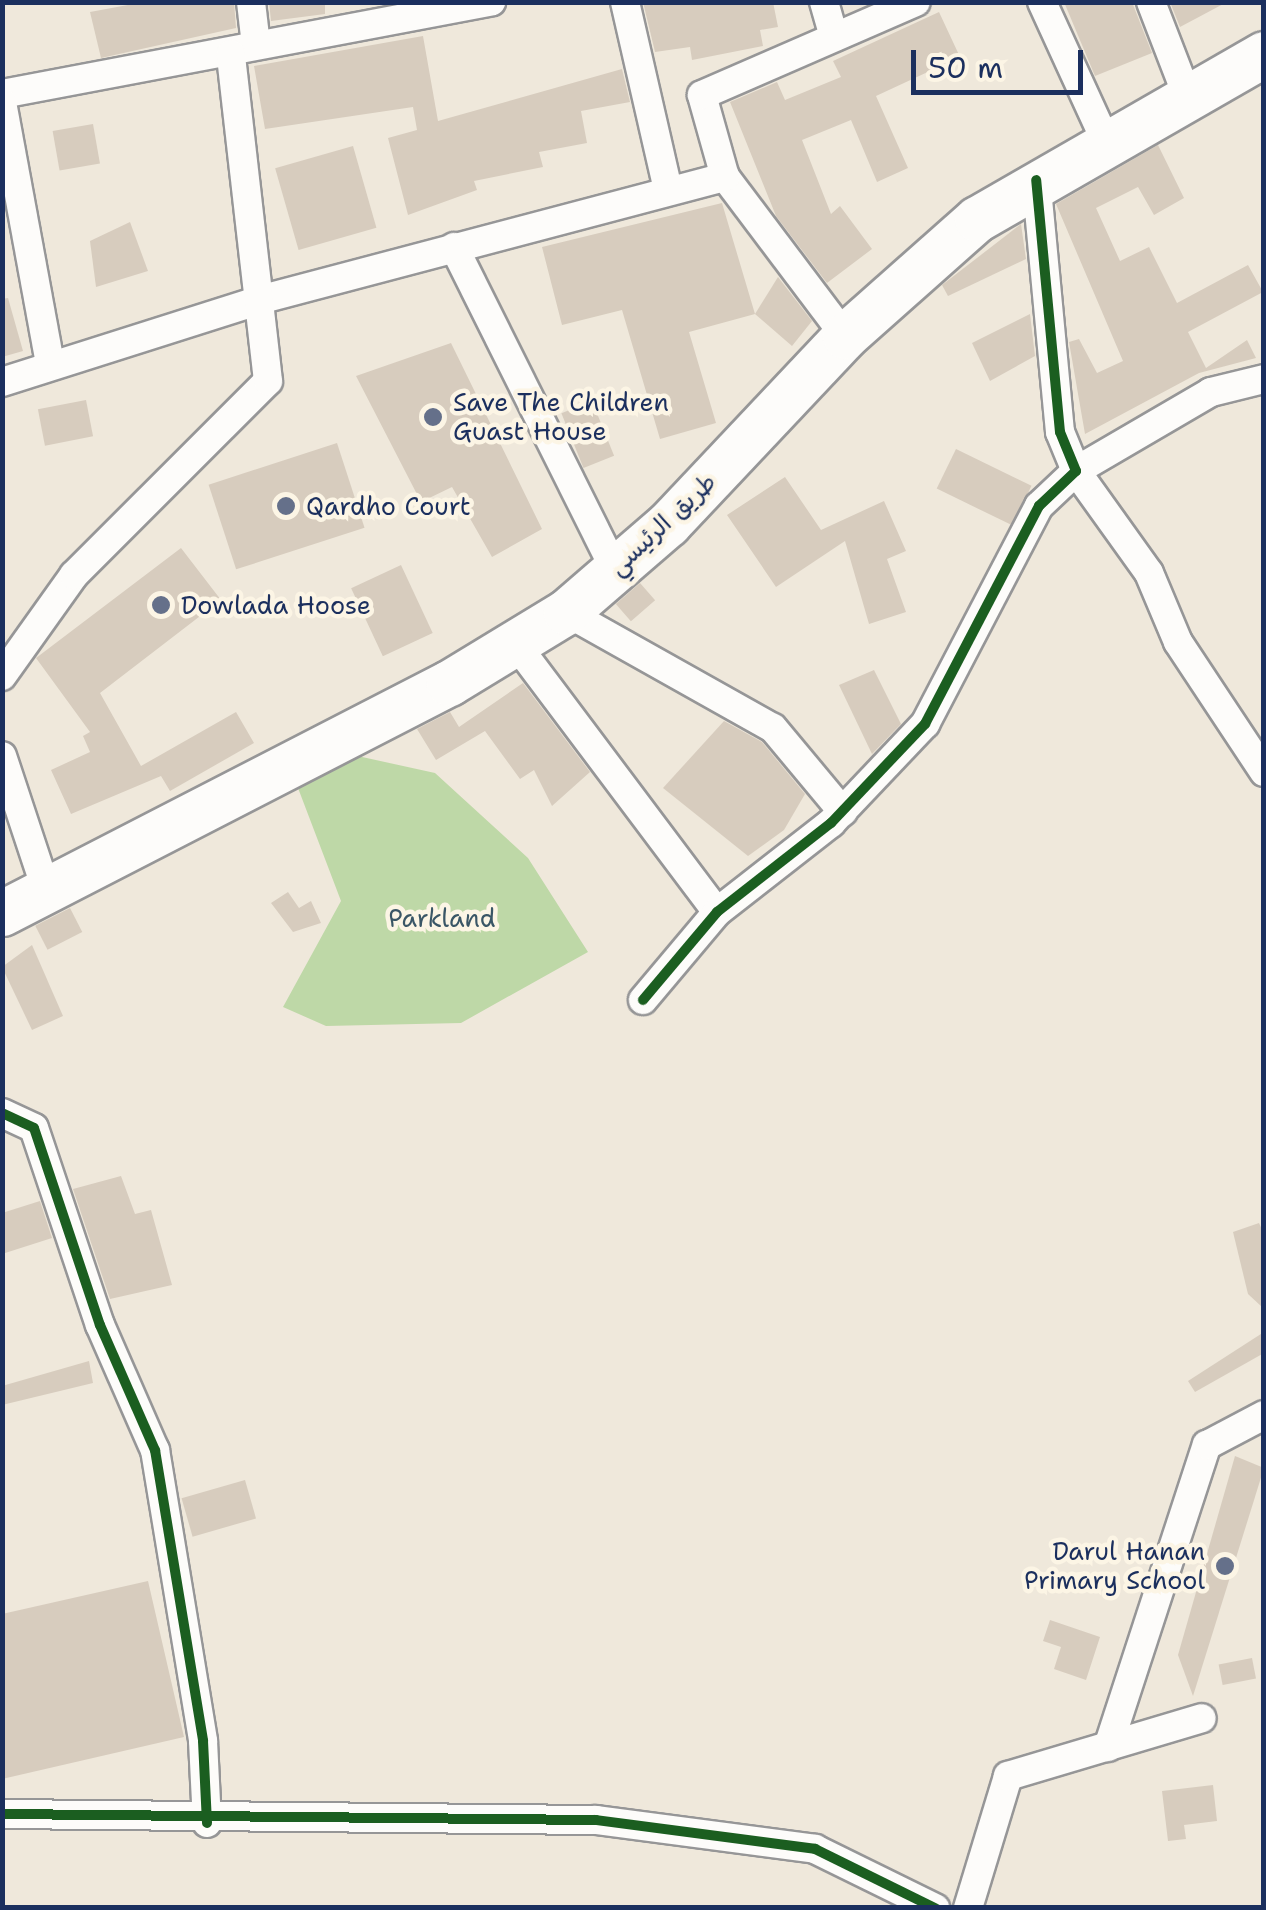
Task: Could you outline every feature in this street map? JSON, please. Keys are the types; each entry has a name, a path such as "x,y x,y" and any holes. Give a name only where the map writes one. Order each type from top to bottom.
{"main road":[{"name":"طريق الرئيسي","path":"2,912 566,612 615,570 845,336 977,219 1036,180 1264,54"}],"street":[{"path":"2,676 74,574 256,400 270,362 244,50 251,2"},
{"path":"2,94 491,2"},
{"path":"624,2 667,185"},
{"path":"824,2 834,37"},
{"path":"845,336 725,177 702,95 916,2"},
{"path":"1042,2 1106,142"},
{"path":"1151,2 1188,98"},
{"path":"2,102 11,202 50,364"},
{"path":"2,382 262,299 667,185 725,177"},
{"path":"1036,180 1060,432 1076,471 1148,573 1178,642 1264,772"},
{"path":"454,247 615,570"},
{"path":"644,1000 716,912 843,812 925,724 1039,506 1076,471 1211,392 1264,379"},
{"path":"566,612 773,728 843,812"},
{"path":"515,642 716,912"},
{"path":"2,756 46,889"},
{"path":"2,1114 34,1128 100,1325 156,1450 203,1741 207,1823"},
{"path":"1108,1747 1206,1445 1264,1415"},
{"path":"968,1908 1008,1776 1202,1718"},
{"path":"2,1814 207,1823 596,1820 815,1849 935,1908"}],"green space":[{"name":"Parkland","path":"353,755 435,773 528,858 588,952 461,1023 326,1026 283,1007 341,901 298,788"}],"building":[{"path":"144,2 234,2 236,28 101,58 90,12"},
{"path":"269,2 325,2 325,14 271,21"},
{"path":"643,2 773,2 778,27 760,30 763,46 692,60 690,47 655,52"},
{"path":"1064,2 1132,2 1152,53 1095,76"},
{"path":"1170,2 1227,2 1180,27"},
{"path":"939,12 960,57 876,96 908,168 877,182 851,120 802,140 831,214 840,206 872,249 827,283 776,216 730,102 777,82 785,100 841,77 833,61"},
{"path":"423,36 438,121 622,69 630,102 581,111 587,143 539,152 543,167 474,181 477,190 408,215 388,138 417,130 413,107 265,129 254,66"},
{"path":"93,124 100,163 60,171 53,131"},
{"path":"1158,145 1184,198 1154,215 1138,187 1096,208 1120,261 1149,247 1177,303 1248,265 1263,292 1188,332 1206,368 1247,340 1256,358 1199,373 1085,434 1069,342 1079,339 1097,373 1123,361 1056,204"},
{"path":"353,146 376,228 299,250 275,168"},
{"path":"722,203 755,314 689,332 716,423 660,439 622,310 562,325 542,247"},
{"path":"130,222 148,271 96,287 90,241"},
{"path":"1021,224 1026,259 948,296 942,285"},
{"path":"778,277 812,321 792,346 755,314"},
{"path":"8,298 23,351 2,357 2,299"},
{"path":"1030,314 1035,356 990,381 972,343"},
{"name":"Save The Children Guast House","path":"451,343 542,529 492,557 452,487 421,502 356,376"},
{"path":"86,400 93,436 45,446 38,409"},
{"path":"592,401 614,456 584,468 561,413"},
{"name":"Qardho Court","path":"337,443 365,528 236,569 209,485"},
{"path":"956,449 1031,486 1012,525 937,489"},
{"path":"785,477 821,530 884,501 906,551 887,559 906,612 869,624 845,541 776,587 727,515"},
{"path":"181,548 221,600 100,693 141,766 236,712 254,743 170,791 161,776 71,814 51,770 90,752 83,736 90,732 36,658"},
{"path":"401,565 433,633 383,656 351,588"},
{"path":"640,583 655,600 631,621 616,604"},
{"path":"874,670 901,724 872,754 839,685"},
{"path":"523,683 590,772 552,806 534,770 520,779 485,731 436,760 417,729 450,712 459,727"},
{"path":"724,721 762,742 805,794 784,830 748,856 663,788"},
{"path":"288,892 299,908 311,901 321,923 293,932 271,903"},
{"path":"70,908 82,932 48,950 35,926"},
{"path":"32,945 63,1016 32,1030 2,967"},
{"path":"121,1176 135,1214 151,1210 172,1285 110,1299 73,1189"},
{"path":"40,1201 52,1238 2,1254 2,1213"},
{"path":"1259,1223 1264,1234 1262,1307 1248,1294 1233,1232"},
{"path":"1264,1332 1264,1353 1195,1392 1188,1381"},
{"path":"89,1361 93,1383 2,1405 2,1386"},
{"path":"1235,1456 1264,1468 1193,1696 1178,1655"},
{"path":"245,1480 256,1518 193,1537 182,1498"},
{"path":"148,1581 184,1737 2,1779 2,1614"},
{"path":"1050,1620 1100,1637 1086,1680 1054,1669 1061,1647 1043,1641"},
{"path":"1252,1658 1256,1679 1223,1685 1219,1664"},
{"path":"1213,1785 1217,1821 1184,1825 1186,1839 1168,1841 1162,1791"}],"cycle path":[{"path":"643,1000 717,912 831,823 925,724 1039,506 1076,471 1060,432 1036,180"},
{"path":"2,1113 34,1128 100,1325 155,1450 203,1741 207,1823"},
{"path":"2,1814 596,1820 815,1849 935,1908"}],"place":[{"name":"Save The Children Guast House","path":"433,417"},
{"name":"Qardho Court","path":"286,506"},
{"name":"Dowlada Hoose","path":"161,605"},
{"name":"Darul Hanan Primary School","path":"1225,1566"}]}
